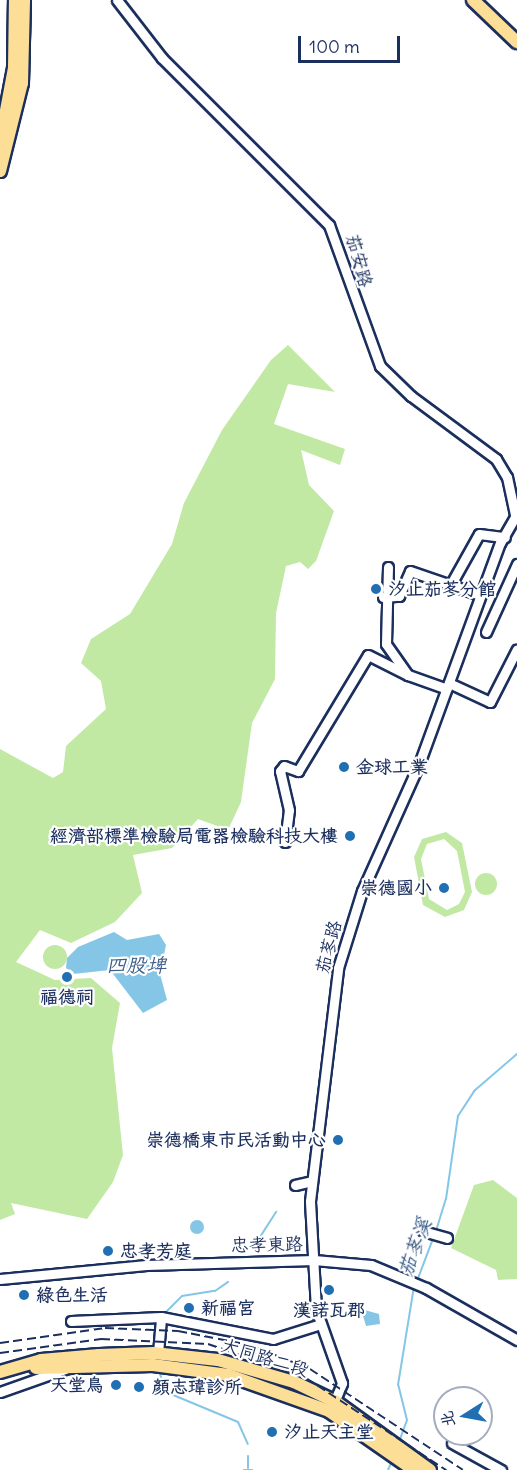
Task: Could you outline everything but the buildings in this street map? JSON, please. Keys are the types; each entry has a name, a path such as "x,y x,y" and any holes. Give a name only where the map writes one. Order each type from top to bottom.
{"main road":[{"path":"0,142 14,68 15,0"},
{"path":"0,171 22,83 24,0"},
{"path":"473,0 517,42"},
{"path":"485,0 517,31"},
{"name":"大同路二段","path":"65,1364 158,1353 250,1368 333,1406 394,1446 410,1461 430,1470"},
{"path":"0,1372 65,1364"},
{"path":"0,1377 65,1364"},
{"name":"大同路二段","path":"65,1364 190,1368 279,1389 333,1406"}],"street":[{"name":"茄安路","path":"117,0 162,58 330,225 380,366 411,396 496,459 507,477 515,521"},
{"name":"茄苳路","path":"333,1406 342,1383 321,1324 314,1260 312,1181 338,968 362,891 448,686 480,595 505,537 515,521"},
{"path":"451,584 478,534 505,537"},
{"path":"486,632 517,564"},
{"path":"388,567 383,597 386,644 408,675"},
{"path":"383,597 399,596 410,572 480,595"},
{"path":"285,842 289,810 278,781 284,766 298,771 368,655 408,675 448,686 486,704 495,698 517,649"},
{"path":"295,1185 312,1181"},
{"path":"423,1231 447,1238"},
{"name":"忠孝東路","path":"0,1279 146,1265 314,1260 371,1265 423,1286 517,1340"},
{"path":"71,1321 161,1317 273,1340 321,1324"},
{"path":"158,1353 161,1317"},
{"path":"0,1392 65,1364"},
{"path":"457,1446 501,1470"}],"green space":[{"path":"288,345 335,392 288,384 274,424 345,449 340,465 301,450 309,485 334,511 316,561 308,569 300,562 286,566 276,613 275,679 252,723 241,802 228,830 198,819 172,848 133,855 142,893 115,922 71,943 40,930 16,962 55,980 91,978 120,1003 112,1048 123,1155 113,1182 87,1219 11,1203 15,1214 0,1220 0,749 53,778 63,772 66,746 106,709 101,681 81,663 91,639 130,614 172,544 184,503 222,430 271,360"},
{"path":"446,832 462,843 472,892 464,910 445,917 423,905 414,857 422,839","holes":["444,839 457,851 465,892 459,904 447,910 429,899 421,859 427,844"]},
{"path":"482,873 490,873 497,880 497,888 490,895 482,895 475,888 475,880"},
{"path":"55,945 63,949 67,957 63,965 55,969 47,965 43,957 47,949"},
{"path":"493,1180 517,1198 517,1279 498,1280 496,1270 451,1248 474,1185"}],"water":[{"name":"四股埤","path":"114,932 127,940 159,934 166,945 160,974 167,1000 143,1013 110,970 73,974 66,968 67,958 78,947"},
{"path":"197,1220 202,1222 204,1227 202,1232 197,1234 192,1232 190,1227 192,1222"},
{"path":"361,1309 379,1314 380,1324 366,1326"}],"waterway":[{"name":"茄苳溪","path":"436,1231 446,1199 458,1116 474,1091 517,1054"},
{"path":"253,1248 276,1212"},
{"name":"茄苳溪","path":"417,1281 434,1236"},
{"path":"167,1311 182,1296 215,1291 228,1282"},
{"name":"茄苳溪","path":"399,1442 407,1420 398,1385 414,1286"},
{"path":"164,1338 166,1323"},
{"path":"160,1374 166,1392 238,1422 248,1444"},
{"path":"248,1456 248,1468"},
{"name":"茄苳溪","path":"388,1470 392,1461"},
{"name":"茄苳溪","path":"244,1470 252,1470"}],"railway":[{"path":"0,1343 105,1328 178,1331 250,1345 310,1369 463,1470"},
{"path":"0,1353 101,1339 208,1344 306,1378 446,1470"}],"place":[{"name":"汐止茄苳分館","path":"376,589"},
{"name":"金球工業","path":"344,767"},
{"name":"經濟部標準檢驗局電器檢驗科技大樓","path":"350,836"},
{"name":"崇德國小","path":"444,888"},
{"name":"福德祠","path":"67,977"},
{"name":"崇德橋東市民活動中心","path":"338,1140"},
{"name":"忠孝芳庭","path":"108,1251"},
{"name":"漢諾瓦郡","path":"329,1290"},
{"name":"綠色生活","path":"24,1295"},
{"name":"新福宮","path":"189,1308"},
{"name":"天堂鳥","path":"116,1385"},
{"name":"顏志瑋診所","path":"139,1387"},
{"name":"汐止天主堂","path":"272,1432"}]}
